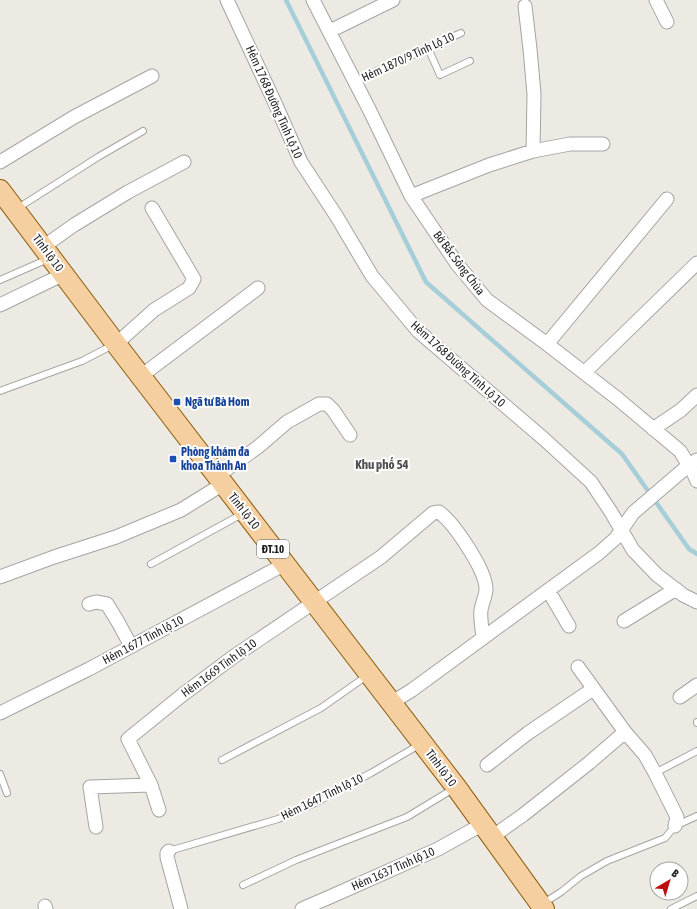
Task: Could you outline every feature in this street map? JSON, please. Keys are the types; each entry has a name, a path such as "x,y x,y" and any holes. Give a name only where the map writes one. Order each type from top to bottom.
{"main road":[{"name":"Tỉnh lộ 10","path":"0,190 116,344 456,787 543,907"}],"street":[{"name":"Hẻm 1768 Đường Tỉnh Lộ 10","path":"226,0 248,44 301,162 337,217 372,276 418,331 544,439 591,482 633,550 657,575 683,595 697,602"},
{"name":"Bờ Bắc Sông Chùa","path":"313,0 370,111 410,196 457,264 487,300 584,372 693,462 697,481"},
{"path":"330,31 393,0"},
{"path":"656,0 667,22"},
{"path":"525,6 534,94 533,151"},
{"path":"0,162 74,117 152,76"},
{"path":"410,196 489,165 533,151 570,144 603,144"},
{"path":"47,252 74,225 128,192 184,162"},
{"path":"547,344 667,199"},
{"path":"116,344 154,310 189,288 194,279 152,208"},
{"path":"584,372 697,263"},
{"path":"0,305 64,274"},
{"path":"141,376 258,288"},
{"path":"654,429 681,410 697,395"},
{"path":"0,577 54,557 124,534 181,510 220,480 288,422 320,404 327,404 333,410 350,435"},
{"path":"392,703 412,690 599,553 616,538 633,513 693,462"},
{"name":"Hẻm 1669 Tỉnh lộ 10","path":"151,785 128,739 181,696 233,657 382,557 433,513 439,512 452,524 469,549 484,578 486,590 481,610 483,637"},
{"name":"Hẻm 1677 Tỉnh lộ 10","path":"0,713 88,669 285,564"},
{"path":"624,621 676,589"},
{"path":"548,590 569,626"},
{"path":"89,604 96,602 107,604 131,646"},
{"path":"578,667 625,732 645,755 677,817 675,826"},
{"path":"680,697 697,686"},
{"path":"487,765 528,733 593,689"},
{"name":"Hẻm 1637 Tỉnh lộ 10","path":"302,909 438,849 523,815 589,764 625,732"},
{"path":"96,826 90,787 151,785 159,810"},
{"path":"169,851 167,853 167,857 181,909"}],"lane":[{"name":"Hẻm 1870/9 Tỉnh Lộ 10","path":"355,82 460,33"},
{"path":"428,48 440,75 470,61"},
{"path":"15,210 143,131"},
{"path":"0,280 47,252"},
{"path":"0,391 82,361 116,344"},
{"path":"151,564 245,512"},
{"path":"222,760 321,708 369,674"},
{"name":"Hẻm 1647 Tỉnh lộ 10","path":"169,851 278,819 315,803 371,773 422,743"},
{"path":"655,773 697,751"},
{"path":"0,774 7,793"},
{"path":"242,885 296,860 407,817 456,787"},
{"path":"543,907 581,876 607,861 665,838 675,826 697,816"},
{"path":"671,909 697,896"}],"waterway":[{"path":"286,0 426,282 622,454 689,549 697,554"}],"place":[{"name":"Ngã tư Bà Hom","path":"177,402"},
{"name":"Phòng khám đa khoa Thành An","path":"173,459"}],"district":[{"name":"Khu phố 54","path":"382,464"}]}
